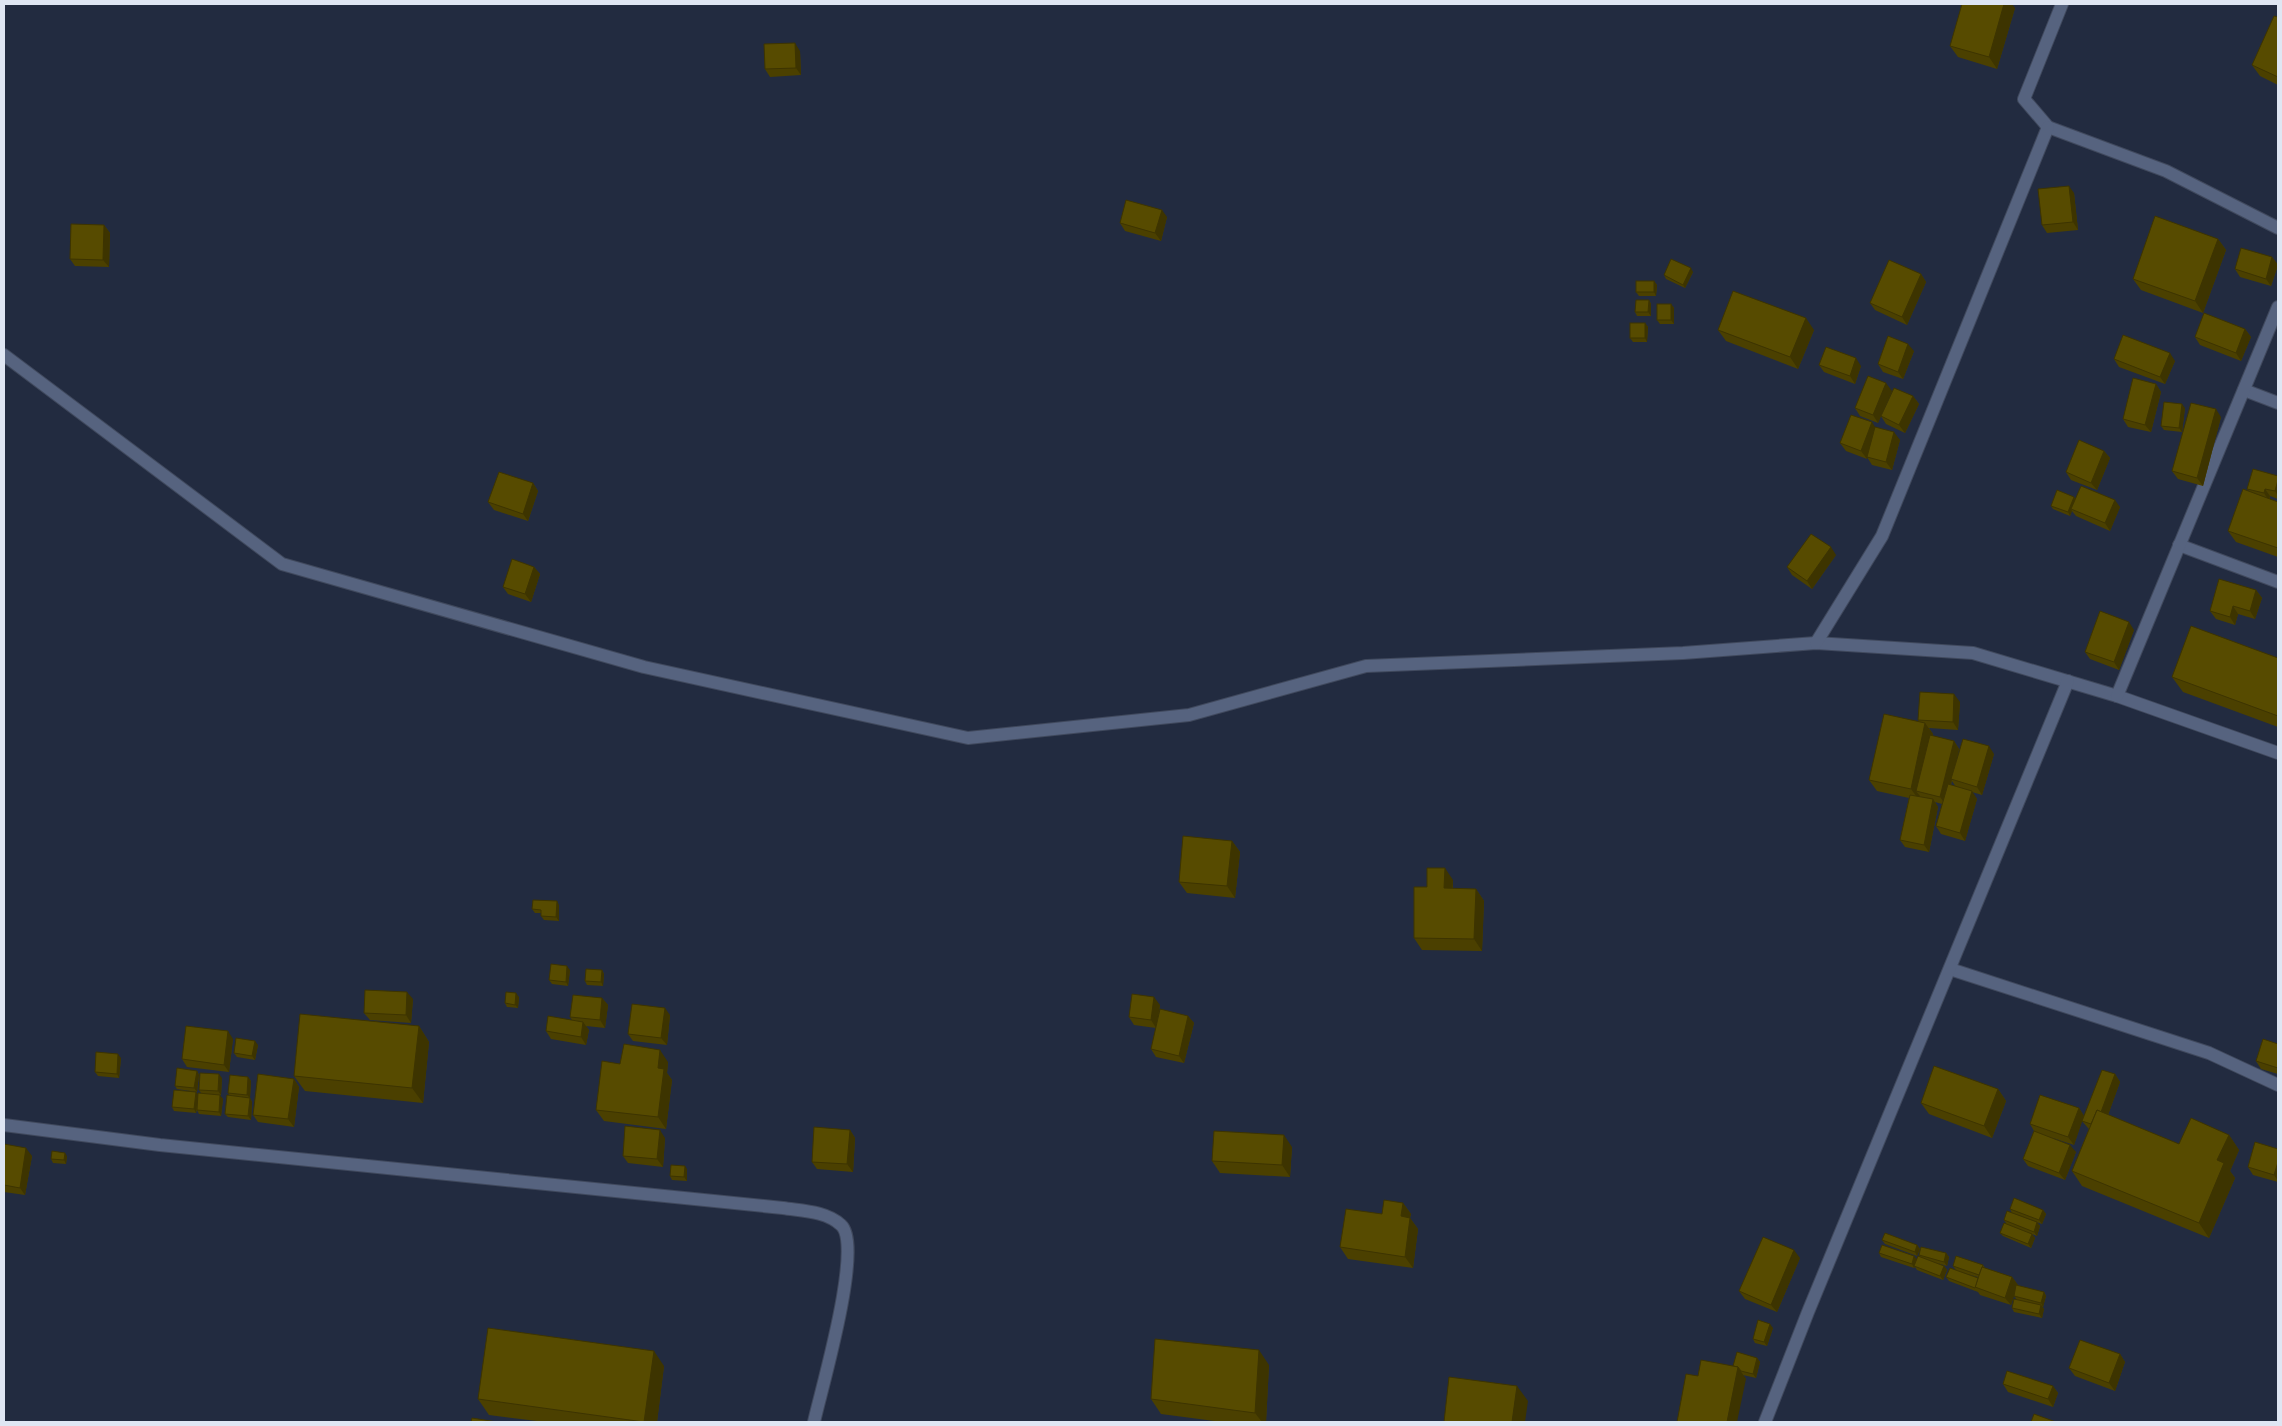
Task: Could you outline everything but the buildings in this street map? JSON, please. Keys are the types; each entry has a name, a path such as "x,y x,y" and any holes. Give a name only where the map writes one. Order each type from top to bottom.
{"street":[{"path":"2062,4 2024,99 2048,128 2166,171 2278,228"},
{"path":"1816,643 1882,536 2048,128"},
{"path":"2117,696 2278,308"},
{"path":"4,355 282,564 644,667 968,738 1190,715 1366,666 1683,653 1816,643 1973,653 2117,696 2278,753"},
{"path":"2244,390 2278,403"},
{"path":"2180,545 2278,582"},
{"path":"1765,1422 1808,1312 2068,681"},
{"path":"1950,969 2209,1053 2278,1085"},
{"path":"4,1125 160,1144 773,1207 824,1214 842,1226 848,1241 846,1288 814,1422"}]}
